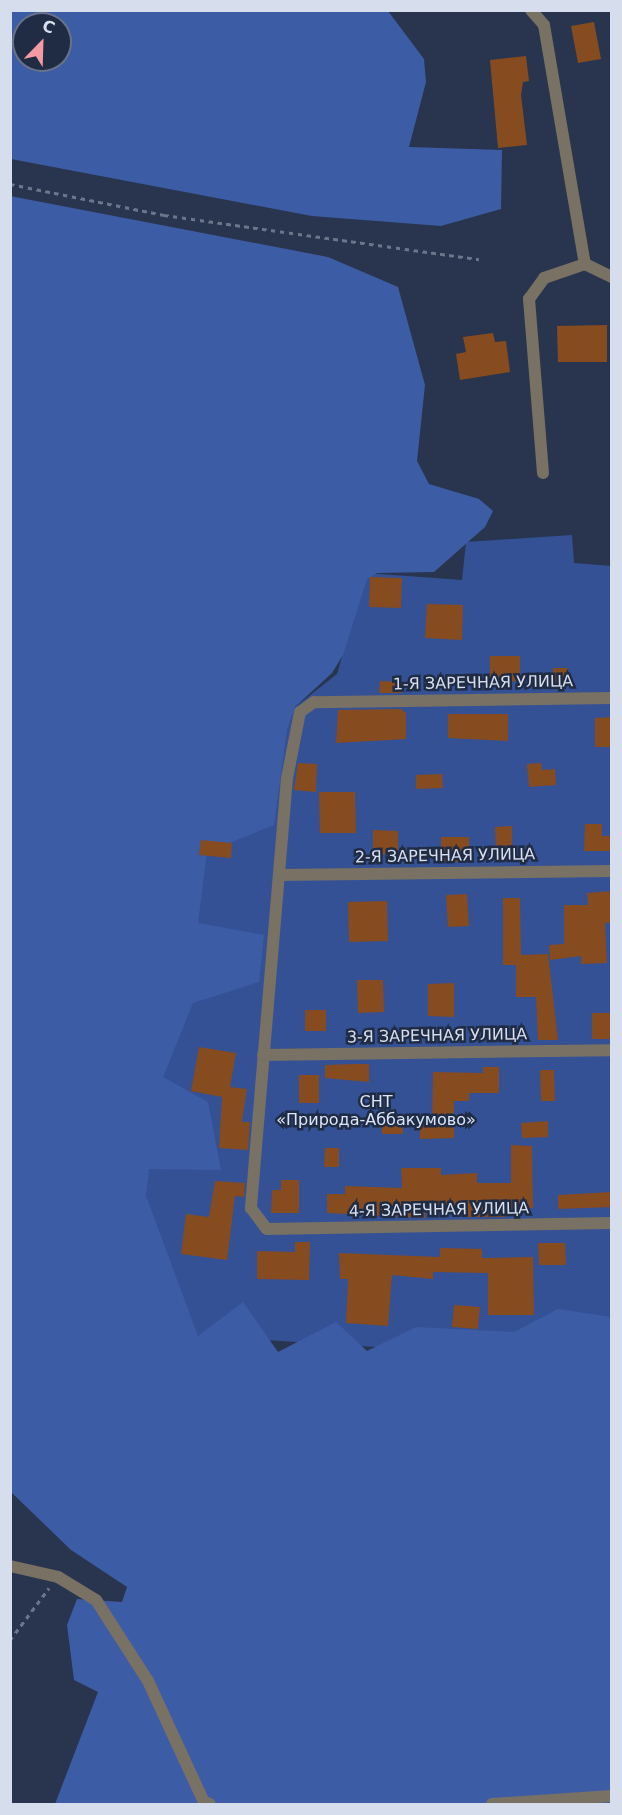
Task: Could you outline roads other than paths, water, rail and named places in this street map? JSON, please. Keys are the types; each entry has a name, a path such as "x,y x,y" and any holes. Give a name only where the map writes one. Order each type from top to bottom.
{"street":[{"path":"531,10 544,25 585,264"},
{"path":"543,473 529,299 544,278 585,264 612,277"},
{"name":"1-Я ЗАРЕЧНАЯ УЛИЦА","path":"267,1229 251,1209 292,737 300,712 314,702 612,698"},
{"name":"2-Я ЗАРЕЧНАЯ УЛИЦА","path":"279,875 612,871"},
{"name":"3-Я ЗАРЕЧНАЯ УЛИЦА","path":"263,1055 612,1050"},
{"name":"4-Я ЗАРЕЧНАЯ УЛИЦА","path":"267,1229 612,1223"},
{"path":"10,1566 58,1577 96,1600 148,1681 204,1802 210,1804"},
{"path":"492,1804 612,1796"}],"park label":[{"name":"СНТ «Природа-Аббакумово»","path":"376,1111"}]}
